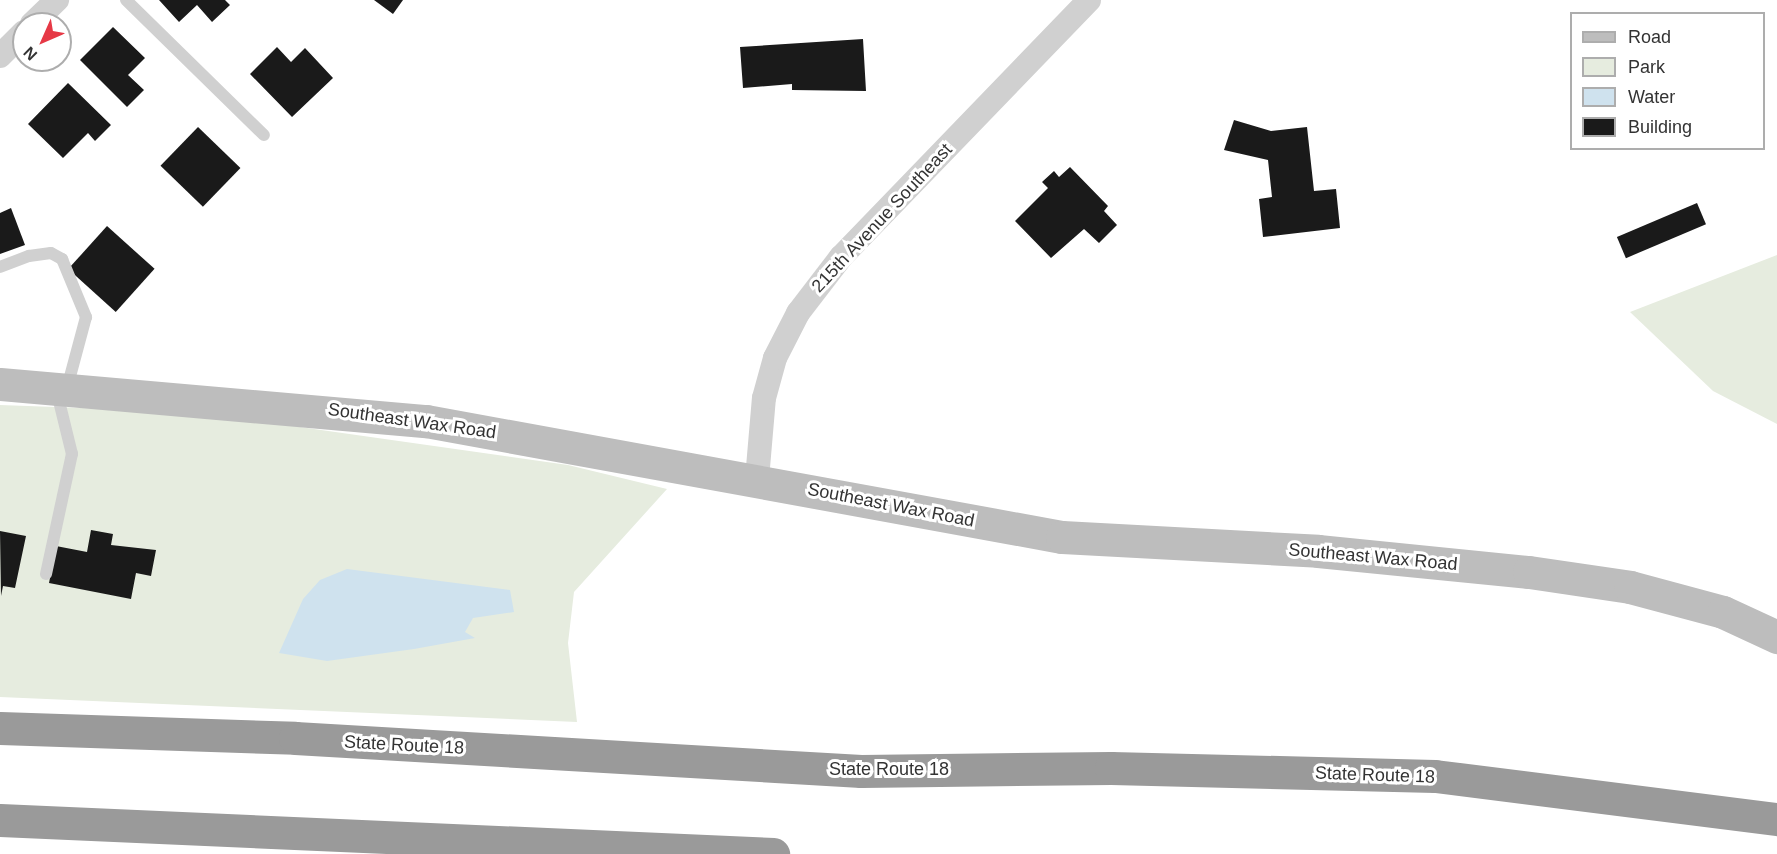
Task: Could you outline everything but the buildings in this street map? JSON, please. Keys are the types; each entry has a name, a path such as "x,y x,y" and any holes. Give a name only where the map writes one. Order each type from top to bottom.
{"highway":[{"name":"State Route 18","path":"0,728 295,738 861,771 1111,768 1436,776 1777,819"},
{"path":"0,820 773,854"}],"main road":[{"name":"Southeast Wax Road","path":"0,384 426,421 757,479 1062,537 1436,560 1630,587 1723,612 1777,637"}],"street":[{"path":"44,12 57,0"},
{"name":"215th Avenue Southeast","path":"757,479 764,398 775,357 798,313 841,257 1089,0"},
{"path":"0,56 12,44"}],"lane":[{"path":"126,0 264,135"},
{"path":"0,267 30,256 51,253 62,259 86,317 61,388 72,454 46,574"}],"green space":[{"path":"1777,255 1777,424 1713,391 1630,312"},
{"path":"0,405 193,412 568,465 667,489 574,592 568,643 577,722 0,697"}],"water":[{"path":"347,569 510,590 514,612 473,618 465,632 475,638 414,649 327,661 279,653 303,599 320,580"}]}
